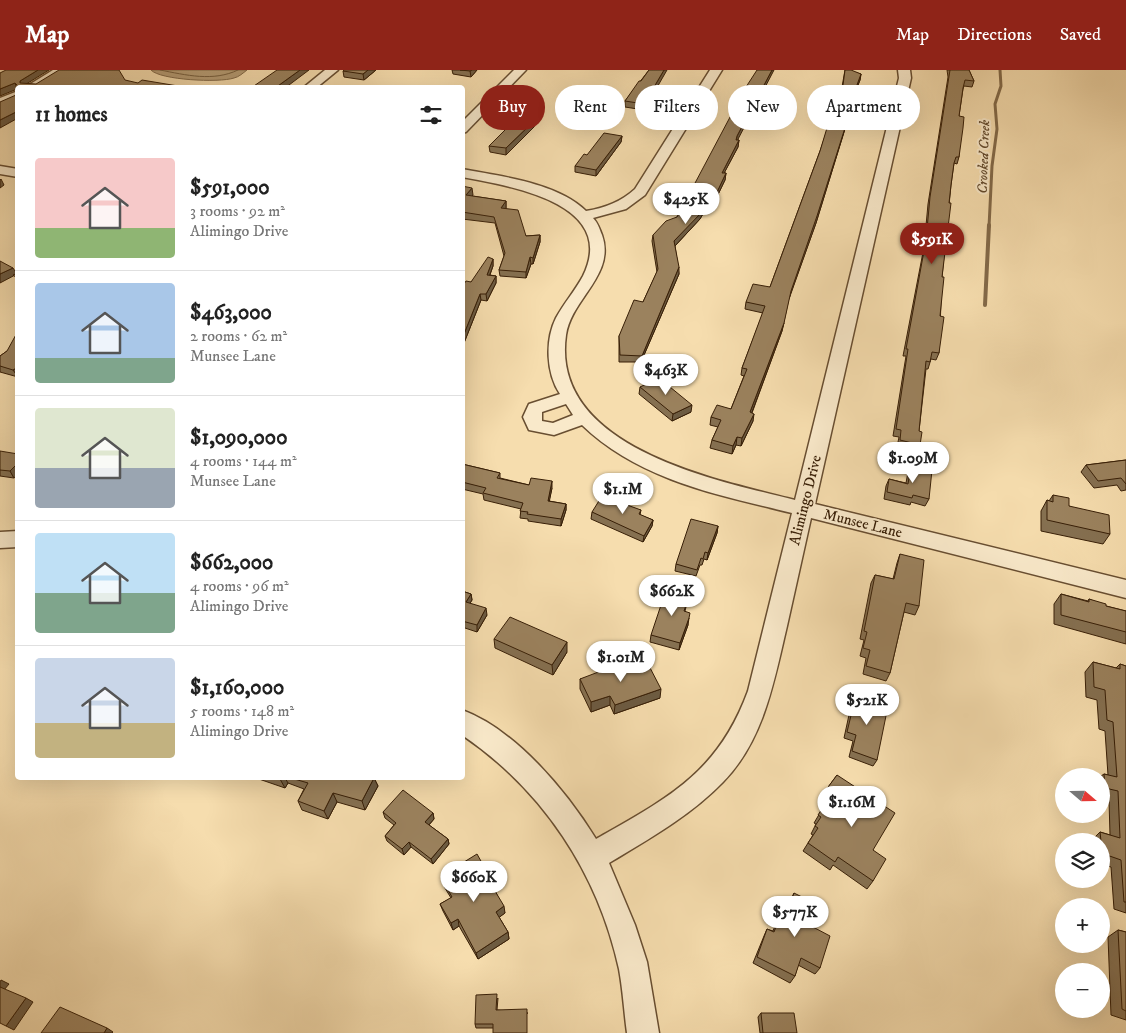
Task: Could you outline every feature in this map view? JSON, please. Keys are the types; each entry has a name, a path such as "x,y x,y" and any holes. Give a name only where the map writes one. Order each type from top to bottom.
{"street":[{"path":"34,85 61,70"},
{"path":"312,85 332,70"},
{"path":"465,126 520,70"},
{"path":"583,216 612,209 630,201 640,192 716,70"},
{"name":"Alimingo Drive","path":"592,857 691,796 724,764 744,736 760,691 890,144 904,70"},
{"path":"0,103 15,96"},
{"path":"0,170 15,172"},
{"name":"Munsee Lane","path":"465,174 512,182 539,190 566,202 583,216 594,231 598,243 598,258 594,270 566,314 557,342 557,361 561,377 571,397 585,417 619,446 660,469 707,485 1126,589"},
{"path":"571,397 535,408 531,415 532,421 536,426 554,429 585,417"},
{"path":"0,540 15,539"},
{"path":"465,723 501,747 528,771 560,806 592,857 610,896 626,939 637,987 643,1033"}],"water":[{"path":"151,70 247,70 239,76 226,80 204,80 166,76"}],"building":[{"path":"6,70 38,70 20,81 20,83 36,84 59,70 119,70 125,80 138,83 142,80 172,85 17,85 15,83 0,89 0,73"},
{"path":"277,70 300,70 279,85 255,85"},
{"path":"344,70 368,70 363,74"},
{"path":"649,70 664,70 655,85 636,85"},
{"path":"757,70 772,70 764,85 747,85"},
{"path":"845,70 861,74 857,85 843,85"},
{"path":"950,70 969,70 974,81 965,80 963,88 959,116 964,117 963,128 959,157 956,157 954,163 942,277 944,277 940,316 944,317 939,353 932,352 930,362 926,361 919,431 922,432 920,445 900,440 901,430 896,429 908,349 906,349 926,240 930,197"},
{"path":"635,87 635,103 625,101"},
{"path":"15,95 15,112 0,120 0,102"},
{"path":"728,121 728,130 740,130 736,140 739,140 722,173 726,173 710,207 704,206 701,213 674,241 679,267 642,356 620,355 619,336 634,300 643,302 658,269 653,235 666,221 677,217"},
{"path":"505,130 525,130 506,148 489,146"},
{"path":"826,130 844,130 791,291 784,323 750,412 754,414 742,438 737,437 733,446 712,440 721,420 711,417 717,405 731,409 747,369 742,368 765,306 746,302 753,284 770,287"},
{"path":"604,133 622,136 596,170 575,166 584,154 587,155"},
{"path":"465,187 472,188 466,195 506,201 501,208 518,210 526,236 540,235 533,258 530,257 526,272 499,270 505,253 494,217 465,212"},
{"path":"488,257 493,259 487,275 496,276 486,294 480,294 465,332 465,282 471,282"},
{"path":"0,261 13,268 0,274"},
{"path":"15,336 15,369 13,370 0,366 0,356 7,351"},
{"path":"659,378 692,405 673,414 640,387"},
{"path":"0,451 15,454 15,466 10,471 0,470"},
{"path":"1126,460 1126,484 1121,478 1098,481 1086,465"},
{"path":"465,465 500,473 497,478 529,485 531,478 552,481 548,501 566,504 561,519 527,514 528,512 520,511 523,503 483,493 486,488 465,483"},
{"path":"911,466 932,470 929,499 913,495 912,498 887,492 889,479 908,484"},
{"path":"1053,495 1069,498 1069,506 1109,515 1110,534 1047,520 1047,500 1053,502"},
{"path":"602,496 641,510 639,514 653,520 644,536 592,512"},
{"path":"691,519 718,526 708,553 705,552 703,559 701,558 697,570 676,564"},
{"path":"900,554 924,560 919,606 906,603 890,673 866,666 870,650 863,648 867,632 864,631 875,575 894,579"},
{"path":"666,590 689,596 684,611 690,613 680,643 651,635"},
{"path":"465,592 471,594 466,602 486,608 477,625 465,622"},
{"path":"1061,594 1089,602 1089,599 1126,611 1126,632 1061,615"},
{"path":"510,617 567,642 552,665 494,639"},
{"path":"647,662 661,689 615,705 610,696 591,702 580,679 622,663 626,669"},
{"path":"1093,662 1120,669 1120,664 1126,666 1126,902 1124,902 1121,860 1110,856 1110,835 1120,838 1118,791 1110,789 1110,775 1117,777 1113,722 1107,720 1105,690 1094,687"},
{"path":"856,695 888,706 877,760 852,751 856,735 847,732"},
{"path":"837,775 895,813 873,850 886,859 873,881 838,857 835,862 808,843 818,828 815,826 821,817 818,815 829,798 823,794"},
{"path":"298,780 373,780 362,801 333,793 324,811 298,801 308,783"},
{"path":"403,790 433,813 425,822 448,839 431,859 409,842 402,849 385,836 396,823 383,812"},
{"path":"477,854 491,879 489,881 504,906 496,912 508,932 476,953 458,919 451,923 440,904 452,897 443,881 443,875"},
{"path":"794,893 820,906 813,927 830,936 820,968 801,958 795,976 757,957 767,929 774,932 782,911 787,913"},
{"path":"1118,930 1126,932 1126,1011 1122,1009"},
{"path":"0,987 26,998 6,1026 0,1023"},
{"path":"497,994 496,1010 527,1009 527,1033 493,1033 493,1024 475,1024 476,995"},
{"path":"60,1007 107,1028 104,1033 41,1033"},
{"path":"761,1013 794,1013 797,1033 763,1033"}],"waterway":[{"name":"Crooked Creek","path":"989,227 992,166 997,129 995,104 1001,86 1000,70"},
{"name":"Crooked Creek","path":"985,305 989,225"}]}
